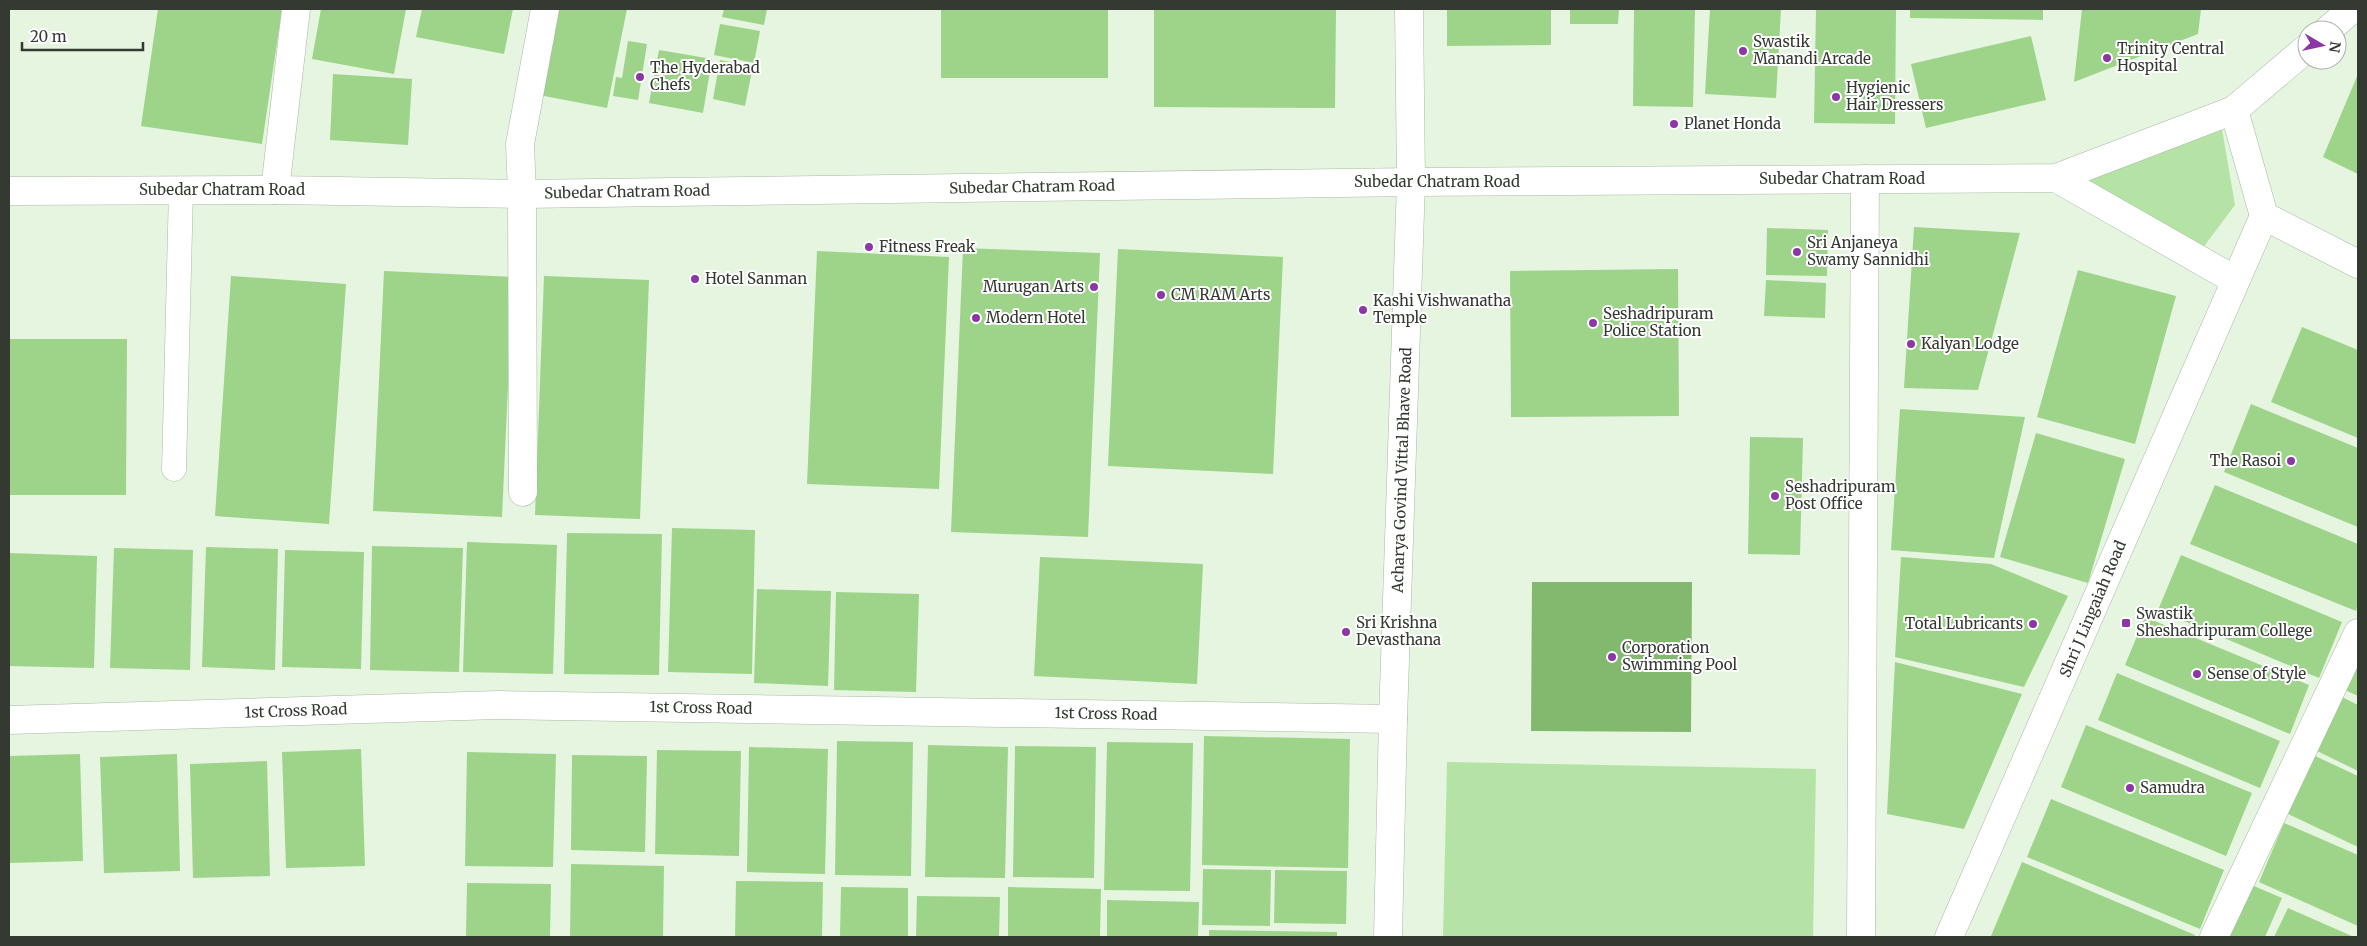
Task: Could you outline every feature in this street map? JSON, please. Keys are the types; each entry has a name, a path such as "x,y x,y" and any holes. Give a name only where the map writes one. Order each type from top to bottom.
{"main road":[{"path":"275,190 296,9"},
{"path":"523,492 522,194 520,144 545,9"},
{"name":"Acharya Govind Vittal Bhave Road","path":"1388,937 1393,719 1411,182 1409,9"},
{"path":"2339,20 2352,9"},
{"name":"Subedar Chatram Road","path":"9,191 275,190 522,194 1411,182 2056,178 2234,110 2297,56"},
{"path":"2234,110 2264,216 2358,264"},
{"name":"Subedar Chatram Road","path":"2056,178 2235,280"},
{"path":"1861,937 1865,179"},
{"name":"Shri J Lingaiah Road","path":"1949,937 2264,216"},
{"path":"2214,937 2358,634"},
{"name":"1st Cross Road","path":"9,720 498,705 1393,719"}],"lane":[{"path":"174,469 181,190"}],"shaded area":[{"path":"2222,129 2235,205 2199,253 2082,181"},
{"name":"Corporation Swimming Pool","path":"1532,582 1692,582 1691,732 1531,731"},
{"path":"1447,762 1816,769 1813,937 1443,937"}],"building":[{"path":"158,9 282,9 262,144 141,126"},
{"path":"321,9 406,9 394,74 312,59"},
{"path":"422,9 513,9 504,54 416,37"},
{"path":"556,9 627,9 607,108 539,95"},
{"path":"724,9 767,9 764,25 722,17"},
{"path":"941,9 1108,9 1108,78 941,78"},
{"path":"1154,9 1336,9 1335,108 1154,107"},
{"path":"1447,9 1551,9 1551,45 1447,46"},
{"path":"1570,9 1619,9 1618,24 1570,24"},
{"path":"1634,9 1695,9 1693,107 1633,106"},
{"name":"Swastik Manandi Arcade","path":"1710,9 1781,9 1776,98 1705,94"},
{"path":"1816,9 1896,9 1895,124 1814,123"},
{"path":"1910,9 2043,9 2043,20 1910,18"},
{"name":"Trinity Central Hospital","path":"2082,9 2201,9 2198,34 2074,82"},
{"path":"720,24 760,31 754,63 714,55"},
{"path":"2031,36 2046,100 1926,128 1911,64"},
{"path":"628,41 647,44 638,100 613,96 616,77 622,78"},
{"path":"659,50 712,59 703,113 649,103"},
{"path":"720,60 753,66 745,106 713,99"},
{"path":"333,74 412,79 408,145 330,140"},
{"path":"2358,74 2358,174 2323,157"},
{"path":"1914,227 2020,233 1978,390 1904,388"},
{"name":"Sri Anjaneya Swamy Sannidhi","path":"1767,228 1828,230 1827,276 1766,275"},
{"path":"963,248 1100,253 1088,537 951,532"},
{"path":"1118,249 1283,257 1273,474 1108,466"},
{"path":"817,251 949,257 939,489 807,484"},
{"path":"1678,269 1679,416 1511,417 1510,271"},
{"path":"2078,270 2176,296 2135,444 2037,417"},
{"path":"384,271 513,277 502,517 373,511"},
{"path":"231,276 346,284 329,524 215,516"},
{"path":"544,276 649,280 640,519 535,515"},
{"path":"1766,280 1826,283 1825,318 1764,316"},
{"path":"2302,327 2358,350 2358,438 2271,402"},
{"path":"9,339 127,339 126,495 9,495"},
{"path":"2251,404 2358,448 2358,527 2224,472"},
{"path":"1900,409 2025,417 1994,558 1891,550"},
{"path":"2036,433 2125,459 2088,583 2000,557"},
{"name":"Seshadripuram Post Office","path":"1750,437 1803,438 1800,555 1748,554"},
{"path":"2215,485 2358,544 2358,604 2356,611 2190,544"},
{"path":"672,528 755,530 752,674 668,672"},
{"path":"567,533 662,534 659,675 564,674"},
{"path":"467,542 557,545 553,674 463,672"},
{"path":"372,546 463,548 459,672 370,670"},
{"path":"206,547 278,549 275,670 202,667"},
{"path":"114,548 193,550 190,670 110,668"},
{"path":"285,550 364,552 361,669 282,667"},
{"path":"9,553 97,556 94,668 9,666"},
{"path":"2181,555 2342,622 2319,678 2158,610"},
{"path":"1040,557 1203,564 1197,684 1034,676"},
{"path":"1901,557 1991,564 2068,596 2024,687 1895,657"},
{"path":"757,589 831,591 828,686 754,683"},
{"path":"836,592 919,594 916,692 834,690"},
{"path":"2145,617 2309,685 2290,734 2125,665"},
{"path":"2358,660 2358,696 2345,690"},
{"path":"1895,662 2022,694 1964,829 1887,814"},
{"path":"2117,673 2280,741 2260,788 2098,720"},
{"path":"2336,694 2358,705 2358,771 2311,748"},
{"path":"2086,725 2252,793 2226,856 2061,787"},
{"path":"1204,736 1350,739 1348,868 1202,865"},
{"path":"837,741 913,742 911,876 835,875"},
{"path":"1107,742 1193,743 1190,891 1104,890"},
{"path":"928,745 1008,747 1005,878 925,877"},
{"path":"1015,746 1096,747 1094,878 1013,877"},
{"path":"749,747 828,749 825,874 747,872"},
{"path":"361,749 365,866 286,868 282,752"},
{"path":"657,750 741,751 739,856 655,854"},
{"path":"467,752 556,754 553,867 465,866"},
{"path":"80,754 83,861 9,863 9,756"},
{"path":"177,754 180,871 104,873 100,757"},
{"path":"572,755 647,756 645,852 571,850"},
{"path":"2313,755 2358,776 2358,847 2286,813"},
{"path":"267,761 270,876 193,878 190,764"},
{"path":"2051,799 2224,870 2200,929 2027,857"},
{"path":"2284,823 2358,855 2358,926 2259,882"},
{"path":"2022,862 2195,935 2194,937 1991,936"},
{"path":"571,864 664,866 663,937 570,937"},
{"path":"1203,869 1271,870 1270,926 1202,925"},
{"path":"1275,870 1347,871 1346,924 1274,923"},
{"path":"736,881 823,882 822,937 735,937"},
{"path":"467,883 551,884 550,937 466,937"},
{"path":"2247,883 2282,898 2265,937 2222,937"},
{"path":"841,887 908,888 908,937 840,937"},
{"path":"1008,887 1101,889 1100,937 1008,937"},
{"path":"917,896 1000,897 999,937 916,937"},
{"path":"1107,900 1199,902 1198,937 1107,937"},
{"path":"2288,908 2354,937 2274,937"},
{"path":"1209,930 1337,932 1337,937 1209,937"}],"place":[{"name":"Swastik Manandi Arcade","path":"1743,51"},
{"name":"Trinity Central Hospital","path":"2107,58"},
{"name":"The Hyderabad Chefs","path":"640,77"},
{"name":"Hygienic Hair Dressers","path":"1836,97"},
{"name":"Planet Honda","path":"1674,124"},
{"name":"Fitness Freak","path":"869,247"},
{"name":"Sri Anjaneya Swamy Sannidhi","path":"1797,252"},
{"name":"Hotel Sanman","path":"695,279"},
{"name":"Murugan Arts","path":"1094,287"},
{"name":"CM RAM Arts","path":"1161,295"},
{"name":"Kashi Vishwanatha Temple","path":"1363,310"},
{"name":"Modern Hotel","path":"976,318"},
{"name":"Seshadripuram Police Station","path":"1593,323"},
{"name":"Kalyan Lodge","path":"1911,344"},
{"name":"The Rasoi","path":"2291,461"},
{"name":"Seshadripuram Post Office","path":"1775,496"},
{"name":"Swastik Sheshadripuram College","path":"2126,623"},
{"name":"Total Lubricants","path":"2033,624"},
{"name":"Sri Krishna Devasthana","path":"1346,632"},
{"name":"Corporation Swimming Pool","path":"1612,657"},
{"name":"Sense of Style","path":"2197,674"},
{"name":"Samudra","path":"2130,788"}]}
